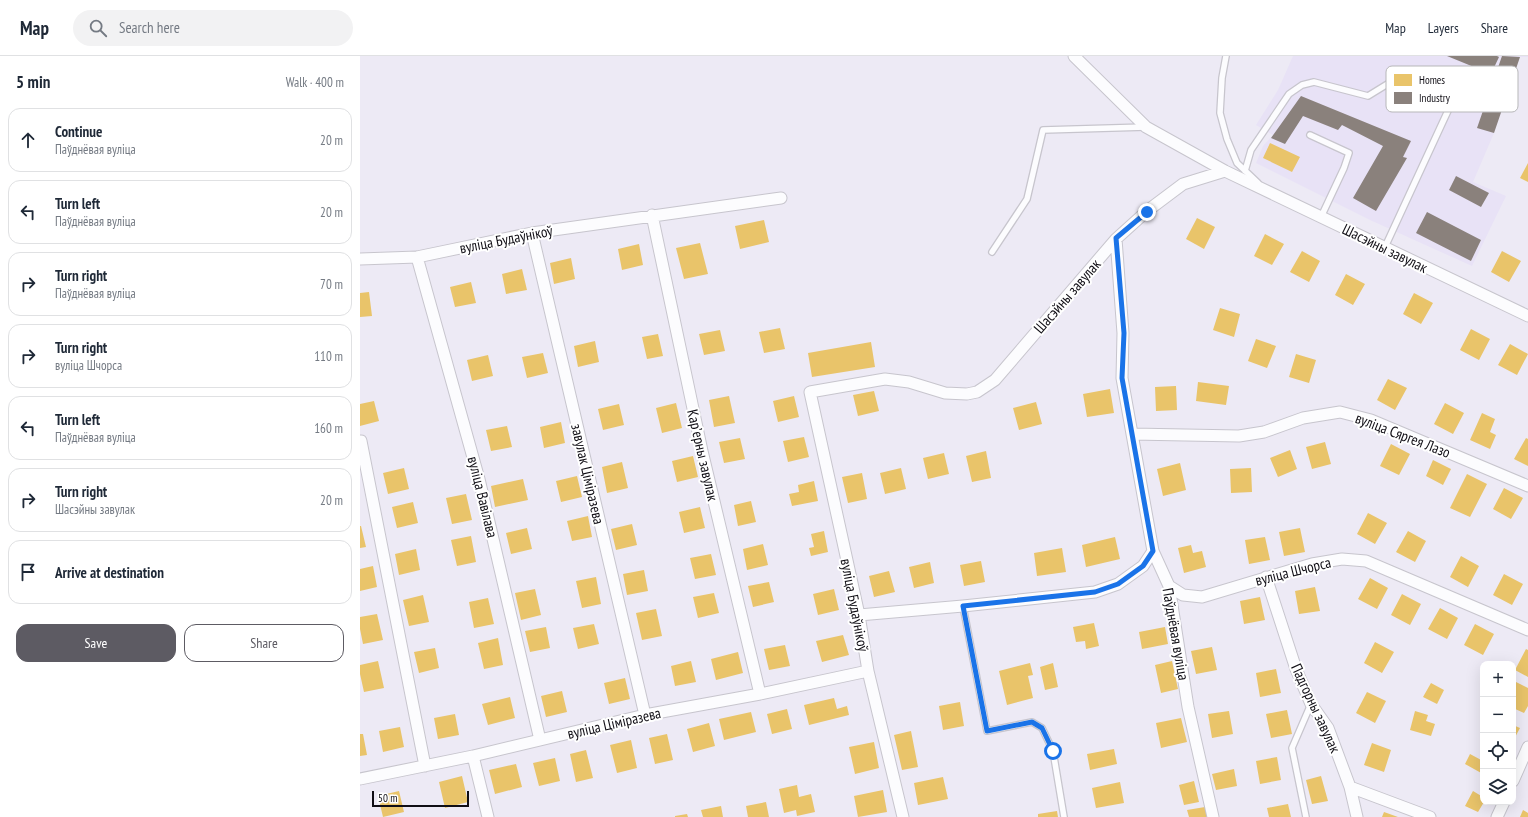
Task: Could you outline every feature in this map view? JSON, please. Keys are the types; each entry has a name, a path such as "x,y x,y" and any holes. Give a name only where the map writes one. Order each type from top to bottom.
{"street":[{"path":"1074,56 1146,127 1225,171"},
{"name":"Шасэйны завулак","path":"810,392 885,379 909,382 944,393 967,394 977,392 995,380 1116,238 1182,184 1225,171 1528,316"},
{"name":"вуліца Будаўнікоў","path":"360,259 417,257 532,233 781,198"},
{"name":"Карʼерны завулак","path":"652,215 702,451 760,694"},
{"name":"завулак Ціміразева","path":"532,233 645,715"},
{"name":"Паўднёвая вуліца","path":"1116,238 1124,333 1122,378 1153,551 1169,586 1188,708 1213,817"},
{"name":"вуліца Вавілава","path":"417,257 480,479 540,740"},
{"name":"вуліца Будаўнікоў","path":"810,392 859,615 868,671 903,817"},
{"name":"вуліца Сяргея Лазо","path":"1132,434 1240,436 1264,432 1303,418 1340,412 1371,420 1528,486"},
{"path":"361,441 425,766"},
{"path":"859,615 1095,592 1118,584 1143,566 1153,551"},
{"name":"вуліца Шчорса","path":"1169,586 1183,595 1202,597 1320,562 1342,559 1366,561 1528,630"},
{"name":"Падгорны завулак","path":"1266,577 1296,669 1311,704 1328,728 1350,786 1357,817"},
{"name":"вуліца Ціміразева","path":"360,779 472,756 645,715 760,694 868,671"},
{"path":"1516,774 1528,747"},
{"path":"472,756 488,817"},
{"path":"1350,786 1430,817"},
{"path":"1497,817 1503,805"}],"lane":[{"path":"1226,56 1222,78 1220,113 1227,139 1237,163 1268,192"},
{"path":"1245,171 1250,150 1289,94 1302,85 1314,82 1368,96 1386,85"},
{"path":"1385,247 1447,112"},
{"path":"992,252 1028,199 1042,130 1146,127"},
{"path":"1310,136 1349,153 1344,168 1321,217"},
{"path":"963,606 987,731 1032,722 1042,728 1053,751 1064,817"},
{"path":"1306,817 1292,748 1311,704"}],"shaded area":[{"path":"1293,56 1528,56 1520,57 1517,66 1386,66 1386,112 1501,112 1473,182 1506,196 1472,266 1370,220 1256,163 1263,146 1273,135 1256,125 1278,90"}],"building: Homes":[{"path":"1270,143 1300,157 1292,172 1263,158"},
{"path":"1528,163 1528,182 1520,178"},
{"path":"1197,218 1215,227 1204,249 1186,239"},
{"path":"764,220 769,242 740,249 735,226"},
{"path":"1265,234 1284,244 1272,265 1254,256"},
{"path":"700,243 708,274 684,279 676,248"},
{"path":"639,244 643,265 622,270 618,249"},
{"path":"1302,251 1320,261 1309,282 1290,272"},
{"path":"1502,251 1521,261 1509,282 1491,272"},
{"path":"571,258 575,279 554,284 550,263"},
{"path":"522,269 527,290 506,294 502,274"},
{"path":"1346,274 1365,284 1353,305 1335,295"},
{"path":"471,282 476,303 455,307 450,287"},
{"path":"369,292 372,316 360,317 360,293"},
{"path":"1414,293 1433,303 1421,324 1403,314"},
{"path":"1220,308 1240,314 1234,337 1213,330"},
{"path":"780,328 785,349 764,353 759,332"},
{"path":"1471,329 1490,339 1479,360 1460,350"},
{"path":"720,330 725,351 704,355 699,334"},
{"path":"658,334 663,356 647,359 642,337"},
{"path":"1256,339 1276,346 1267,368 1248,361"},
{"path":"595,341 599,362 578,367 574,346"},
{"path":"871,342 875,367 812,377 808,353"},
{"path":"1510,344 1528,354 1517,375 1498,365"},
{"path":"543,353 548,373 527,378 522,357"},
{"path":"1296,354 1316,360 1309,383 1289,377"},
{"path":"488,355 493,376 472,381 467,360"},
{"path":"1388,379 1407,388 1395,410 1377,400"},
{"path":"1198,382 1229,386 1226,405 1196,401"},
{"path":"1176,386 1177,410 1156,411 1155,387"},
{"path":"1110,389 1114,413 1087,417 1083,394"},
{"path":"874,391 879,411 858,416 853,395"},
{"path":"729,396 735,423 714,427 709,400"},
{"path":"794,396 799,417 778,422 773,401"},
{"path":"374,401 379,421 360,426 360,404"},
{"path":"1036,402 1042,424 1019,430 1013,408"},
{"path":"676,403 682,428 662,433 656,408"},
{"path":"1445,403 1464,413 1453,434 1434,424"},
{"path":"619,404 624,425 603,430 598,409"},
{"path":"1482,413 1495,419 1490,432 1496,435 1490,449 1470,440"},
{"path":"561,422 565,443 544,448 540,427"},
{"path":"507,426 512,447 491,451 486,430"},
{"path":"804,437 809,457 788,462 783,441"},
{"path":"740,438 745,459 724,463 719,442"},
{"path":"1526,438 1528,439 1528,466 1514,459"},
{"path":"1325,442 1331,464 1312,469 1306,447"},
{"path":"1391,444 1410,454 1399,475 1380,466"},
{"path":"1290,450 1297,469 1278,477 1270,458"},
{"path":"986,451 991,478 972,482 966,456"},
{"path":"944,453 949,474 928,479 923,458"},
{"path":"693,456 698,477 677,482 672,461"},
{"path":"1433,460 1451,469 1443,485 1426,476"},
{"path":"622,462 628,488 607,493 602,467"},
{"path":"1180,463 1186,490 1163,496 1157,469"},
{"path":"404,468 409,489 388,494 383,473"},
{"path":"901,468 906,489 885,494 880,473"},
{"path":"1251,468 1252,492 1231,493 1230,469"},
{"path":"862,473 867,499 848,503 842,477"},
{"path":"1467,474 1487,484 1470,517 1450,508"},
{"path":"577,476 582,497 561,502 556,481"},
{"path":"523,479 528,500 495,507 491,486"},
{"path":"814,481 818,501 792,506 789,494 799,492 798,485"},
{"path":"1504,488 1523,498 1511,519 1493,509"},
{"path":"466,494 472,520 452,524 446,498"},
{"path":"751,501 756,522 738,526 734,505"},
{"path":"413,502 418,523 397,528 392,507"},
{"path":"700,507 705,528 684,533 679,512"},
{"path":"1368,513 1387,523 1375,544 1357,534"},
{"path":"588,516 592,537 572,541 567,521"},
{"path":"632,524 637,545 616,550 611,529"},
{"path":"360,526 366,547 360,548"},
{"path":"527,528 532,549 511,554 506,533"},
{"path":"1300,528 1305,552 1284,556 1279,532"},
{"path":"824,531 828,552 811,556 809,548 814,547 811,534"},
{"path":"1408,531 1426,541 1415,562 1396,552"},
{"path":"471,536 476,562 457,566 451,540"},
{"path":"1115,537 1120,559 1086,567 1082,545"},
{"path":"1265,537 1270,560 1249,564 1245,540"},
{"path":"763,544 768,565 747,570 743,549"},
{"path":"1191,545 1193,553 1202,551 1206,567 1184,573 1178,548"},
{"path":"1062,548 1066,572 1037,576 1034,553"},
{"path":"416,549 420,570 399,575 395,554"},
{"path":"711,554 716,575 695,579 690,558"},
{"path":"1461,556 1479,566 1468,587 1450,577"},
{"path":"981,561 985,582 964,586 960,565"},
{"path":"930,562 934,583 914,588 909,567"},
{"path":"373,566 377,587 360,591 360,569"},
{"path":"644,570 648,591 627,595 623,574"},
{"path":"889,571 895,592 874,597 869,576"},
{"path":"1504,574 1523,584 1512,605 1493,595"},
{"path":"596,577 601,604 582,608 576,581"},
{"path":"1370,578 1388,588 1377,609 1358,599"},
{"path":"769,582 774,602 753,607 748,586"},
{"path":"1315,587 1320,611 1299,614 1295,591"},
{"path":"535,589 541,615 521,620 515,593"},
{"path":"834,589 839,610 818,615 813,594"},
{"path":"714,593 719,613 698,618 693,597"},
{"path":"1402,594 1421,604 1410,625 1391,615"},
{"path":"423,595 429,622 409,626 403,600"},
{"path":"1260,597 1265,620 1244,624 1240,601"},
{"path":"488,598 494,624 474,628 469,602"},
{"path":"1440,608 1458,618 1447,639 1428,629"},
{"path":"656,609 662,636 642,640 636,613"},
{"path":"377,614 383,640 363,644 360,629 360,617"},
{"path":"1094,623 1099,646 1086,649 1085,641 1076,642 1073,627"},
{"path":"594,624 599,644 578,649 573,628"},
{"path":"1475,624 1494,634 1483,655 1464,645"},
{"path":"546,627 550,648 530,652 525,631"},
{"path":"1165,627 1168,644 1142,649 1139,632"},
{"path":"843,635 849,655 822,662 816,641"},
{"path":"498,638 503,665 484,669 478,643"},
{"path":"1375,642 1394,652 1382,673 1364,663"},
{"path":"785,645 790,666 769,670 764,649"},
{"path":"1212,647 1217,670 1196,674 1191,651"},
{"path":"435,648 439,668 419,673 414,652"},
{"path":"1526,649 1528,650 1528,677 1516,671"},
{"path":"738,652 743,673 716,680 711,659"},
{"path":"378,661 384,688 364,692 360,674 360,665"},
{"path":"691,661 696,682 675,686 671,666"},
{"path":"1172,661 1178,689 1161,693 1155,665"},
{"path":"1030,663 1033,675 1028,676 1033,698 1007,705 999,671"},
{"path":"1053,663 1058,687 1045,690 1040,667"},
{"path":"1276,669 1281,693 1260,697 1256,673"},
{"path":"625,678 630,699 609,704 604,683"},
{"path":"1516,682 1528,688 1528,706 1524,713 1516,709"},
{"path":"1431,683 1444,690 1437,704 1423,697"},
{"path":"562,691 567,712 546,717 541,696"},
{"path":"1367,692 1386,701 1375,723 1356,713"},
{"path":"510,697 515,718 488,725 482,704"},
{"path":"834,698 837,709 847,706 849,715 809,725 804,705"},
{"path":"960,702 964,726 943,730 939,706"},
{"path":"787,709 792,729 772,734 767,714"},
{"path":"1287,710 1292,734 1271,738 1266,714"},
{"path":"1229,711 1233,734 1212,738 1208,714"},
{"path":"1415,711 1428,715 1426,721 1435,724 1431,736 1410,730"},
{"path":"751,712 756,732 724,740 719,719"},
{"path":"455,714 459,735 438,739 434,718"},
{"path":"1181,718 1187,742 1161,748 1156,723"},
{"path":"709,723 715,746 693,752 687,729"},
{"path":"1516,726 1520,728 1516,735"},
{"path":"400,727 404,747 383,752 379,731"},
{"path":"911,731 918,767 902,770 894,735"},
{"path":"360,734 363,734 367,755 360,756"},
{"path":"667,734 673,760 655,764 649,738"},
{"path":"631,740 637,768 617,773 610,745"},
{"path":"874,742 879,768 855,774 849,747"},
{"path":"1372,743 1391,750 1384,772 1364,765"},
{"path":"1114,749 1117,764 1090,770 1087,754"},
{"path":"586,750 593,778 576,782 570,754"},
{"path":"1470,754 1480,759 1480,772 1465,764"},
{"path":"1277,757 1281,780 1260,784 1256,761"},
{"path":"555,758 560,781 539,786 533,763"},
{"path":"516,764 522,787 495,794 489,770"},
{"path":"1234,769 1237,786 1216,790 1212,774"},
{"path":"462,776 468,802 445,808 439,782"},
{"path":"1321,776 1328,801 1312,804 1306,780"},
{"path":"943,777 948,799 918,805 914,783"},
{"path":"1194,781 1199,802 1184,805 1179,785"},
{"path":"1120,782 1124,803 1096,808 1092,788"},
{"path":"797,785 799,797 811,794 815,812 797,816 796,810 784,813 779,789"},
{"path":"883,790 887,812 858,817 854,796"},
{"path":"399,791 404,812 383,817 378,796"},
{"path":"1473,791 1480,795 1480,805 1482,805 1478,812 1465,806"},
{"path":"766,802 769,817 748,817 746,806"},
{"path":"1288,804 1291,817 1269,817 1267,808"},
{"path":"721,806 723,817 703,817 701,810"},
{"path":"1205,807 1207,817 1189,817 1187,810"},
{"path":"1523,810 1528,813 1528,817 1520,817"},
{"path":"1057,811 1058,817 1038,817 1038,814"},
{"path":"1384,812 1398,817 1382,817"},
{"path":"687,814 688,817 675,817 675,816"}],"building: Industry":[{"path":"1447,56 1499,57 1495,66 1471,66"},
{"path":"1502,56 1520,57 1517,66 1499,66"},
{"path":"1301,96 1411,141 1403,157 1407,158 1376,211 1353,198 1383,146 1342,125 1338,130 1303,116 1285,144 1271,138"},
{"path":"1483,112 1501,112 1494,133 1477,128"},
{"path":"1456,176 1489,193 1481,207 1449,190"},
{"path":"1427,212 1481,240 1471,261 1416,233"}],"route":[{"path":"1053,751 1042,728 1032,722 987,731 963,606 1095,592 1118,584 1143,566 1153,551 1122,378 1124,333 1116,238 1147,212"}]}
